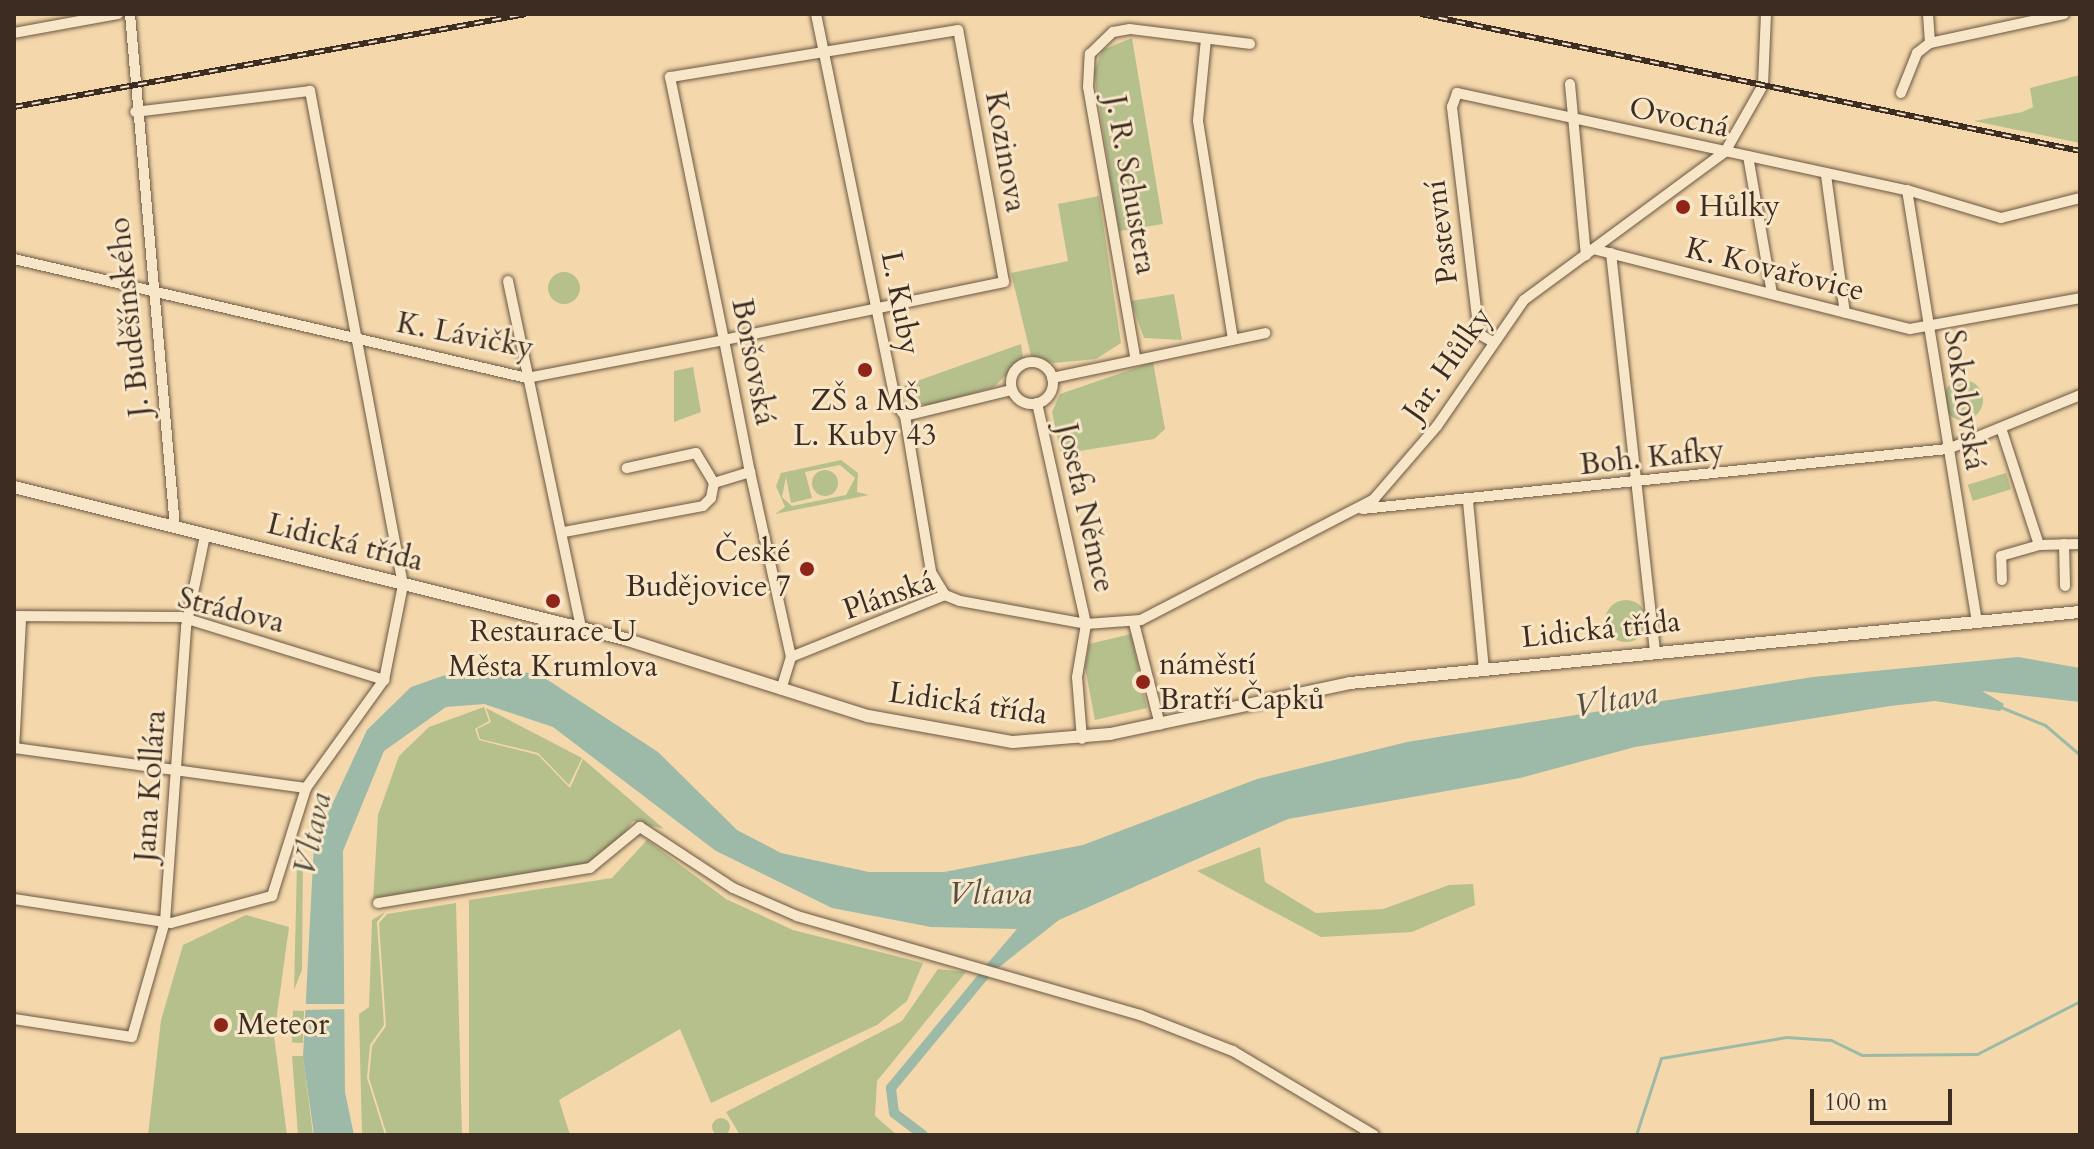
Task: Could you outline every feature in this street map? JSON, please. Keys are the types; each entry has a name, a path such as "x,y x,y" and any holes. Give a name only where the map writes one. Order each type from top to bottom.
{"street":[{"path":"14,33 118,14"},
{"name":"J. Buděšínského","path":"130,14 134,108 175,527"},
{"name":"L. Kuby","path":"816,14 877,307 905,416 927,559 945,595"},
{"name":"Jar. Hůlky","path":"1134,623 1360,509 1437,426 1524,300 1694,182 1725,152 1763,85 1766,14"},
{"path":"1928,14 1930,43"},
{"path":"1901,93 1917,53 1930,43 2064,14"},
{"name":"Kozinova","path":"823,50 958,30 1004,282"},
{"name":"J. R. Schustera","path":"1135,356 1086,69 1113,32 1206,39"},
{"path":"1233,339 1198,121 1206,39 1250,44"},
{"name":"Boršovská","path":"791,657 670,77 823,50"},
{"path":"1570,84 1589,252"},
{"path":"14,899 165,921 272,896 306,788 384,680 403,585 310,91 134,108"},
{"name":"Ovocná","path":"1452,107 1457,93 1826,175 1907,190 2001,218 2080,198"},
{"name":"Pastevní","path":"1452,107 1479,334 1493,342"},
{"path":"1748,156 1772,294"},
{"path":"1826,175 1845,313"},
{"name":"Sokolovská","path":"1907,190 1976,617"},
{"name":"K. Kovařovice","path":"1589,252 1611,253 1910,329 2080,298"},
{"path":"1611,253 1655,649"},
{"name":"K. Lávičky","path":"14,259 150,288 527,378 1004,282"},
{"path":"508,281 527,378 564,532 581,628"},
{"path":"1052,378 1135,356 1265,333"},
{"path":"1027,363 1043,366 1052,378 1050,394 1037,403 1022,402 1012,390 1014,373 1027,363"},
{"path":"905,416 1012,390"},
{"name":"Boh. Kafky","path":"1360,509 1637,484 1948,449 2080,395"},
{"name":"Josefa Němce","path":"1037,403 1086,624"},
{"path":"2001,428 2039,545"},
{"path":"627,468 696,453 714,483"},
{"path":"564,532 703,506 714,483 750,472"},
{"name":"Lidická třída","path":"14,487 581,628 868,716 983,738 1082,739 1334,686 1655,649 1976,617 2080,612"},
{"path":"1468,501 1484,669"},
{"name":"Jana Kollára","path":"14,1019 132,1037 165,921 187,619 205,535"},
{"path":"2064,544 2065,586"},
{"path":"2002,580 2001,556 2039,545 2080,544"},
{"name":"Plánská","path":"791,657 945,595 1086,624 1134,623"},
{"path":"18,617 14,749 306,788"},
{"name":"Strádova","path":"18,617 187,619 384,680"},
{"path":"1134,623 1160,725"},
{"path":"1082,739 1077,677 1086,624"},
{"path":"781,689 791,657"},
{"path":"378,903 590,868 640,827 733,888 797,916 977,966 1233,1051 1374,1135"}],"green space":[{"path":"1132,38 1163,224 1119,231 1094,73 1102,50"},
{"path":"2080,75 2080,143 1974,121 2022,112 2033,107 2030,88"},
{"path":"1099,196 1121,343 1096,359 1054,363 1031,356 1011,273 1068,261 1058,204"},
{"path":"564,272 575,277 580,288 575,299 564,304 553,299 548,288 553,277"},
{"path":"1174,294 1182,340 1144,338 1131,301"},
{"path":"1021,344 1023,358 994,387 930,406 906,401 903,386"},
{"path":"1153,362 1165,429 1154,439 1061,454 1052,412 1060,394"},
{"path":"693,367 701,412 674,422 674,371"},
{"path":"1963,380 1977,386 1983,400 1977,414 1963,420 1949,414 1943,400 1949,386"},
{"path":"841,460 858,473 857,492 869,495 775,514 785,507 776,486 781,473","holes":["840,465 855,478 846,495 792,506 782,497 786,477 791,503 812,498 805,472"]},
{"path":"825,470 834,474 838,483 834,492 825,496 816,492 812,483 816,474"},
{"path":"2006,473 2011,489 1973,501 1968,485"},
{"path":"1626,600 1641,606 1647,621 1641,636 1626,642 1611,636 1605,621 1611,606"},
{"path":"1131,634 1147,708 1095,720 1085,667 1089,644"},
{"path":"484,707 489,721 475,729 479,740 538,755 570,788 583,759 664,829 633,821 613,849 590,864 373,902 378,815 399,756 429,727"},
{"path":"486,708 582,758 569,785 538,753 480,739 477,729 491,722"},
{"path":"647,840 726,899 793,930 923,963 907,1001 877,1025 711,1103 680,1029 559,1100 570,1135 469,1135 469,900 612,878"},
{"path":"1260,847 1265,882 1316,913 1383,909 1449,885 1473,884 1475,905 1412,932 1321,937 1197,871"},
{"path":"303,857 302,970 294,990 297,864"},
{"path":"456,903 462,1135 387,1135 369,1078 372,1046 386,1026 379,923 387,914"},
{"path":"385,912 377,922 384,1025 370,1045 367,1078 385,1135 362,1135 359,1014 369,1007 372,920"},
{"name":"Meteor","path":"246,915 289,927 274,1036 287,1135 148,1135 161,1020 183,945"},
{"path":"938,969 966,972 877,1081 875,1116 897,1135 740,1135 726,1112 902,1021"},
{"path":"293,1011 304,1011 303,1043 292,1043"},
{"path":"292,1056 303,1056 313,1135 298,1135"},
{"path":"721,1118 730,1127 721,1136 712,1127"}],"water":[{"name":"Vltava","path":"2018,657 2080,668 2080,702 1982,691 2004,704 2000,711 1935,701 1890,706 1635,747 1520,778 1288,819 1059,920 998,968 987,964 1017,929 931,927 832,908 716,851 553,727 484,704 446,707 384,751 343,851 345,1092 354,1135 314,1135 303,1057 314,843 367,730 411,687 448,674 501,668 540,675 658,752 737,830 781,853 869,872 944,872 1083,845 1257,779 1407,742 1813,677"}],"pier":[{"path":"302,1004 350,1004 350,1009 302,1010"}],"waterway":[{"path":"1998,706 2045,725 2080,755"},
{"path":"923,1135 894,1113 891,1088 991,967"},
{"path":"1636,1135 1661,1058 1786,1037 1831,1040 1862,1055 1977,1054 2080,1001"}],"railway":[{"path":"14,107 526,14"},
{"path":"1421,14 2080,151"}],"place":[{"name":"Hůlky","path":"1683,207"},
{"name":"ZŠ a MŠ L. Kuby 43","path":"865,370"},
{"name":"České Budějovice 7","path":"807,569"},
{"name":"Restaurace U Města Krumlova","path":"553,601"},
{"name":"náměstí Bratří Čapků","path":"1143,682"},
{"name":"Meteor","path":"221,1025"}]}
